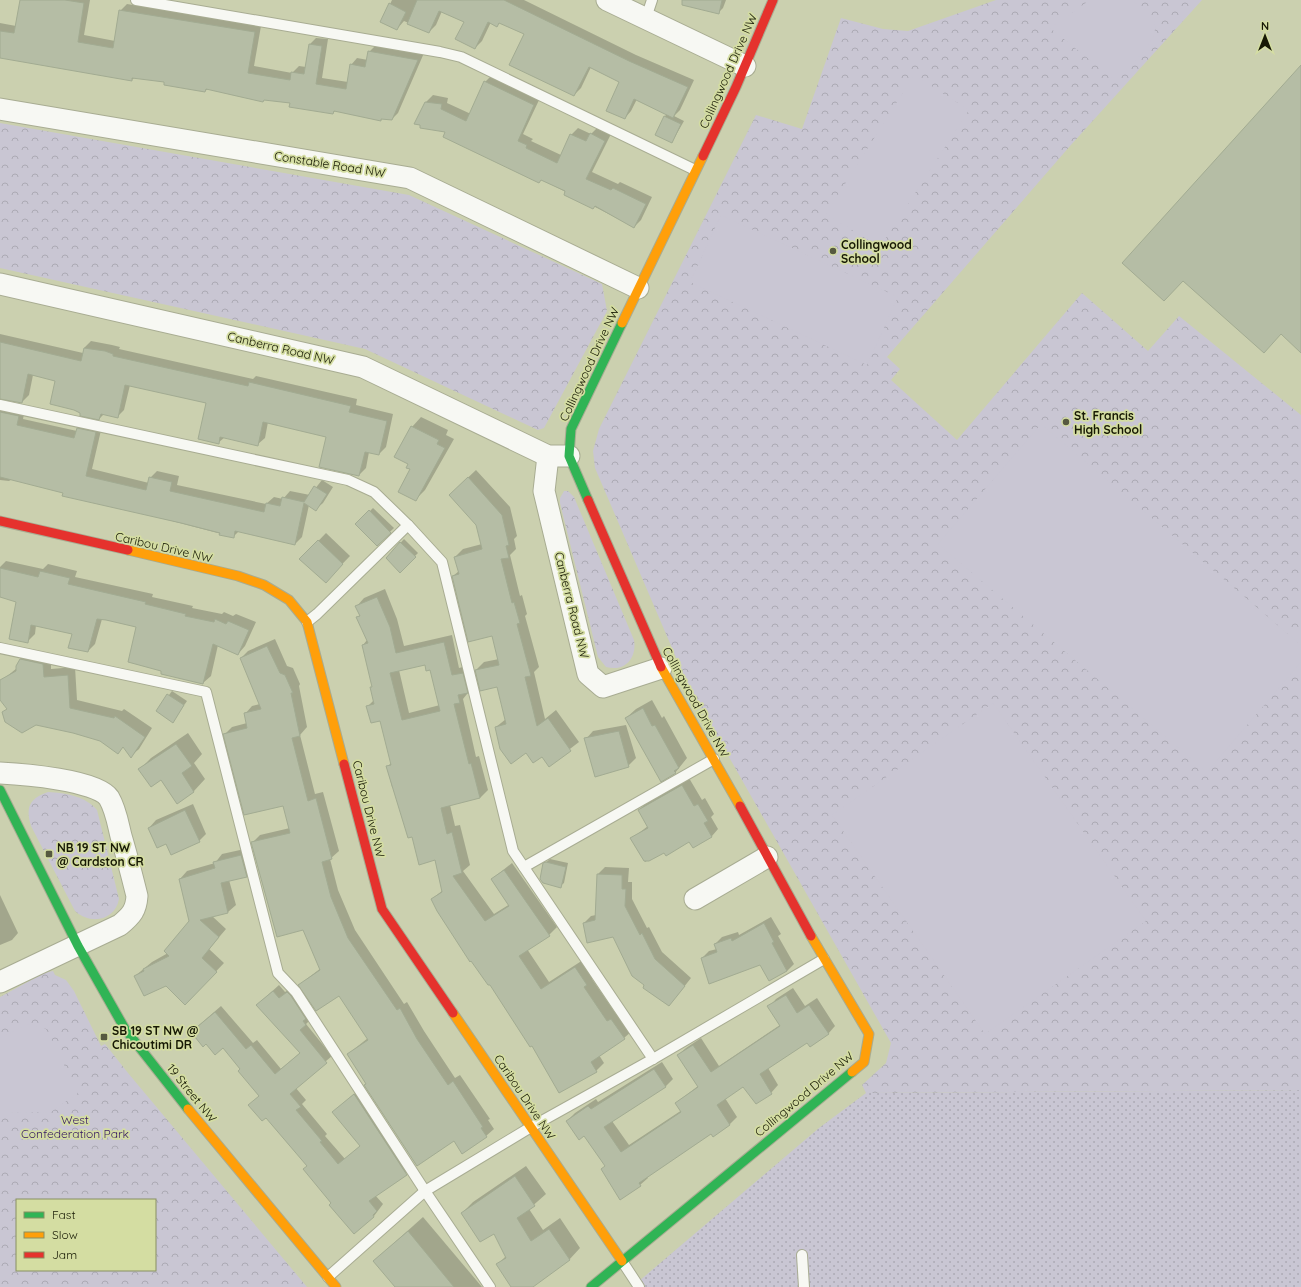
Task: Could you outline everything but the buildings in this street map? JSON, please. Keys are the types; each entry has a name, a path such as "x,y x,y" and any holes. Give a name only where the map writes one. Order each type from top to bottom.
{"street":[{"path":"607,0 649,9 745,66"},
{"name":"Collingwood Drive NW","path":"591,1287 864,1062 869,1034 766,857 714,759 661,668 569,456 571,429 745,66 773,0"},
{"name":"Constable Road NW","path":"0,109 410,178 638,288"},
{"name":"Canberra Road NW","path":"0,284 363,367 548,456 569,456"},
{"name":"Canberra Road NW","path":"548,456 544,491 588,674 603,688 661,668"},
{"name":"Caribou Drive NW","path":"0,521 238,576 264,585 289,600 307,622 382,909 622,1261"},
{"path":"0,773 24,774 87,785 99,790 108,797 115,812 138,896 136,907 132,915 120,925 0,982"},
{"name":"19 Street NW","path":"0,790 78,946 125,1030 169,1086 336,1287"},
{"path":"695,899 766,857"}],"lane":[{"path":"136,0 440,52 461,57 695,170"},
{"path":"0,405 348,480 374,492 408,525 442,562 513,851 653,1059"},
{"path":"307,622 408,525"},
{"path":"0,648 206,692 278,973 296,992 425,1191 490,1287"},
{"path":"524,867 714,759"},
{"path":"328,1277 425,1191 531,1127 653,1059 824,959"},
{"path":"802,1255 804,1287"},
{"path":"622,1261 638,1287"}],"green space":[{"path":"996,0 1202,0 1070,146 887,357 900,369 891,380 957,440 1082,293 1148,351 1179,316 1301,415 1301,1090 866,1093 862,1085 886,1063 891,1043 687,683 595,468 593,451 599,429 756,115 802,129 841,18 883,29 908,31"},
{"path":"1090,0 1132,0 1148,12 1154,21 1155,28 1149,45 1115,80 1050,28"},
{"path":"914,75 969,110 880,247 826,214"},
{"path":"0,123 409,195 602,284 607,311 544,428 538,430 365,349 0,268"},
{"path":"721,215 898,297 867,365 690,282"},
{"path":"1041,424 1301,645 1301,662 1207,772 938,544"},
{"path":"564,491 568,491 574,497 634,640 634,653 628,662 619,667 606,667 598,657 560,503 560,498"},
{"path":"993,703 1146,921 985,1034 832,815"},
{"path":"48,792 62,793 81,798 97,810 119,899 113,912 107,916 94,919 88,918 75,911 31,826 29,819 30,804 37,797"},
{"name":"West Confederation Park","path":"53,971 55,975 66,980 74,991 101,1046 105,1044 307,1287 0,1287 0,997 44,973"},
{"path":"29,1024 46,1029 78,1093 51,1112 10,1113 0,1105 0,1038"},
{"path":"1301,1090 1301,1287 632,1287 819,1128 866,1093"}],"traffic: fast":[{"path":"588,500 569,456 571,429 622,323"},
{"path":"0,790 78,946 125,1029 188,1109"},
{"path":"591,1287 852,1072"}],"traffic: slow":[{"path":"622,323 703,156"},
{"path":"128,550 238,576 264,585 289,600 307,622 344,764"},
{"path":"661,667 740,806"},
{"path":"811,936 869,1034 864,1062 852,1072"},
{"path":"453,1013 622,1261"},
{"path":"188,1109 336,1287"}],"traffic: jam":[{"path":"703,156 736,87 773,0"},
{"path":"588,500 661,667"},
{"path":"0,521 128,550"},
{"path":"344,764 382,909 453,1013"},
{"path":"740,806 811,936"}],"place":[{"name":"Collingwood School","path":"833,251"},
{"name":"St. Francis High School","path":"1066,422"},
{"name":"NB 19 ST NW @ Cardston CR","path":"49,854"},
{"name":"SB 19 ST NW @ Chicoutimi DR","path":"104,1037"}]}
